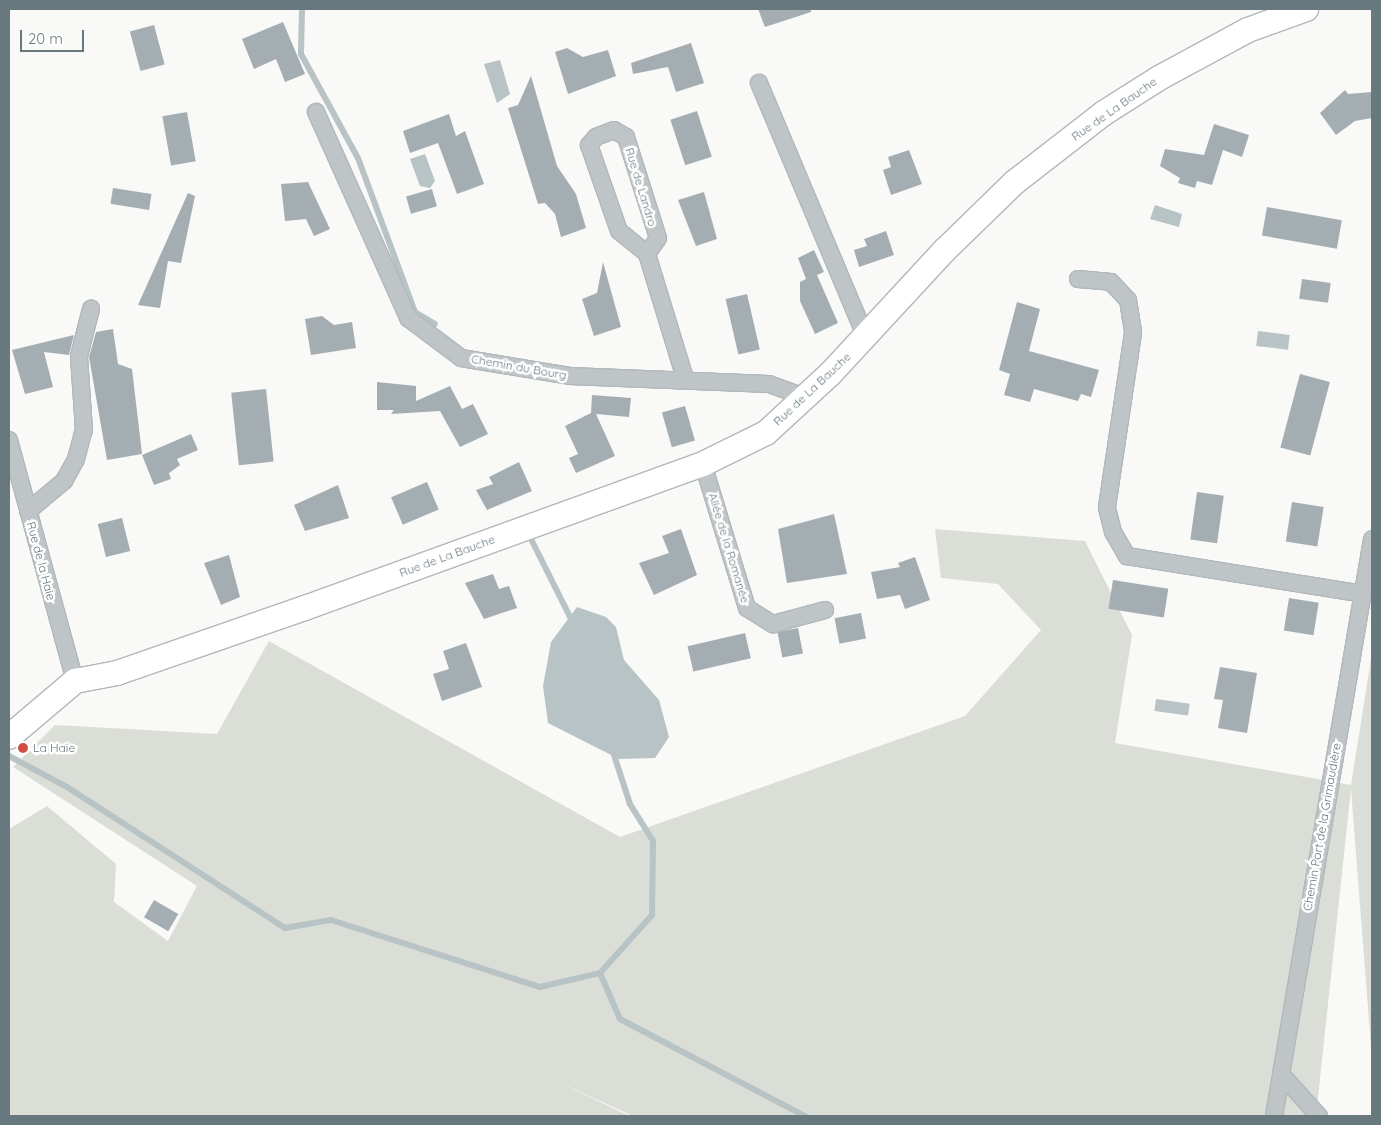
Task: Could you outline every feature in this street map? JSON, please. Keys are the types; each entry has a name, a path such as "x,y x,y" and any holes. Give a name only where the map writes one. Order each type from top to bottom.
{"street":[{"name":"Rue de La Bauche","path":"9,737 76,681 117,673 179,652 703,464 766,433 866,337 1015,182 1104,113 1248,30 1306,9"},
{"path":"759,83 866,337"},
{"name":"Chemin du Bourg","path":"316,112 408,318 460,358 570,376 685,378 770,384 805,397"},
{"name":"Rue de Landro","path":"614,130 626,137 658,238 647,254 619,231 589,145 596,137 614,130"},
{"path":"647,254 685,378"},
{"path":"1078,278 1111,282 1128,300 1133,333 1108,508 1113,532 1127,556 1363,594"},
{"path":"28,511 64,481 76,459 84,430 79,356 91,309"},
{"name":"Rue de la Haie","path":"9,440 76,681"},
{"name":"Allée de la Romanée","path":"703,464 747,608 772,624 825,610"},
{"name":"Chemin Port de la Grimaudière","path":"1274,1116 1372,539"},
{"path":"1281,1074 1319,1116"}],"shaded area":[{"path":"500,60 510,94 497,103 484,64"},
{"path":"425,154 435,181 430,188 420,186 410,159"},
{"path":"1155,205 1182,214 1179,227 1150,219"},
{"path":"1258,331 1290,335 1288,350 1256,346"},
{"path":"935,529 1085,541 1132,635 1115,743 1351,785 1372,653 1372,1060 1351,789 1316,1116 633,1116 547,1077 630,1116 9,1116 9,829 47,806 116,864 114,902 168,941 197,886 13,767 55,725 217,734 269,641 620,837 965,716 1041,630 998,584 941,578"},
{"path":"577,607 606,617 616,627 624,660 659,700 669,737 655,758 619,759 548,723 543,686 551,642"},
{"path":"1156,699 1190,704 1188,716 1154,711"}],"building":[{"path":"758,9 811,9 811,12 765,27"},
{"path":"283,22 305,74 285,82 276,59 254,69 242,39"},
{"path":"154,25 165,65 140,71 130,31"},
{"path":"691,43 704,83 676,92 668,67 633,74 631,63"},
{"path":"567,48 583,57 608,50 616,76 568,94 555,52"},
{"path":"531,76 557,166 576,194 586,228 561,237 555,214 545,203 538,204 508,108 518,105"},
{"path":"1345,90 1348,94 1372,92 1372,118 1355,121 1336,135 1320,113"},
{"path":"697,111 712,157 685,165 670,120"},
{"path":"187,112 196,161 171,166 162,116"},
{"path":"449,114 456,136 465,131 484,184 457,194 438,143 410,153 403,131"},
{"path":"1214,124 1249,135 1242,157 1223,150 1212,185 1197,181 1195,188 1178,183 1180,178 1160,166 1165,149 1204,155"},
{"path":"909,150 922,184 891,195 883,170 891,167 888,157"},
{"path":"308,182 330,229 314,236 306,219 285,221 281,184"},
{"path":"113,188 152,194 149,210 110,204"},
{"path":"432,189 437,206 411,214 406,196"},
{"path":"704,192 717,239 696,246 678,200"},
{"path":"188,193 195,196 181,263 168,261 160,308 138,305"},
{"path":"1267,207 1342,220 1337,249 1262,236"},
{"path":"886,231 894,255 859,267 854,250 867,246 864,239"},
{"path":"814,250 824,272 817,275 838,323 815,334 800,301 800,282 806,279 798,258"},
{"path":"603,262 621,327 594,336 582,299 597,293"},
{"path":"1302,279 1331,283 1328,303 1299,299"},
{"path":"747,294 760,350 738,354 726,299"},
{"path":"1017,302 1040,309 1029,351 1099,370 1091,397 1081,394 1078,401 1034,389 1030,402 1004,395 1010,374 999,370"},
{"path":"322,316 334,325 352,322 356,348 311,355 305,319"},
{"path":"113,329 118,364 132,369 142,454 107,460 89,357 96,332"},
{"path":"74,335 69,355 44,352 53,387 25,394 12,350"},
{"path":"1300,374 1330,382 1310,455 1280,447"},
{"path":"377,382 416,386 416,401 450,386 462,409 473,404 488,434 460,447 440,411 391,414 394,410 377,410"},
{"path":"266,389 274,462 239,465 231,393"},
{"path":"592,395 631,398 629,417 596,414 615,456 576,473 569,458 578,454 565,426 591,413"},
{"path":"685,406 695,441 672,447 662,413"},
{"path":"191,434 198,450 177,459 180,465 169,473 171,479 154,485 142,455"},
{"path":"519,462 532,491 487,510 476,490 493,484 489,477"},
{"path":"427,482 439,510 403,525 391,497"},
{"path":"338,485 349,518 305,531 294,505"},
{"path":"1197,492 1224,496 1217,543 1190,540"},
{"path":"1292,502 1324,507 1317,547 1286,542"},
{"path":"834,514 847,574 787,583 778,529"},
{"path":"122,518 130,551 106,557 98,524"},
{"path":"681,529 697,575 654,595 639,563 669,553 662,536"},
{"path":"229,555 240,597 221,605 204,563"},
{"path":"915,557 930,600 905,609 900,595 877,599 871,572 900,567 898,563"},
{"path":"493,574 499,589 509,586 517,608 484,619 465,583"},
{"path":"1113,580 1168,589 1164,617 1108,609"},
{"path":"1289,598 1319,603 1313,635 1284,631"},
{"path":"861,613 866,639 839,644 834,618"},
{"path":"798,628 803,654 782,658 777,632"},
{"path":"745,633 751,658 693,672 688,646"},
{"path":"466,643 482,687 442,701 433,674 449,669 443,651"},
{"path":"1220,667 1257,673 1247,733 1218,728 1223,700 1214,699"},
{"path":"154,900 178,914 168,931 144,917"}],"waterway":[{"path":"302,9 301,54 358,158 415,312 435,324"},
{"path":"532,541 572,621"},
{"path":"9,756 67,787 285,928 331,920 540,987 600,973 652,915 653,841 630,804 612,749"},
{"path":"600,973 620,1019 805,1116"}],"place":[{"name":"La Haie","path":"23,748"}]}
